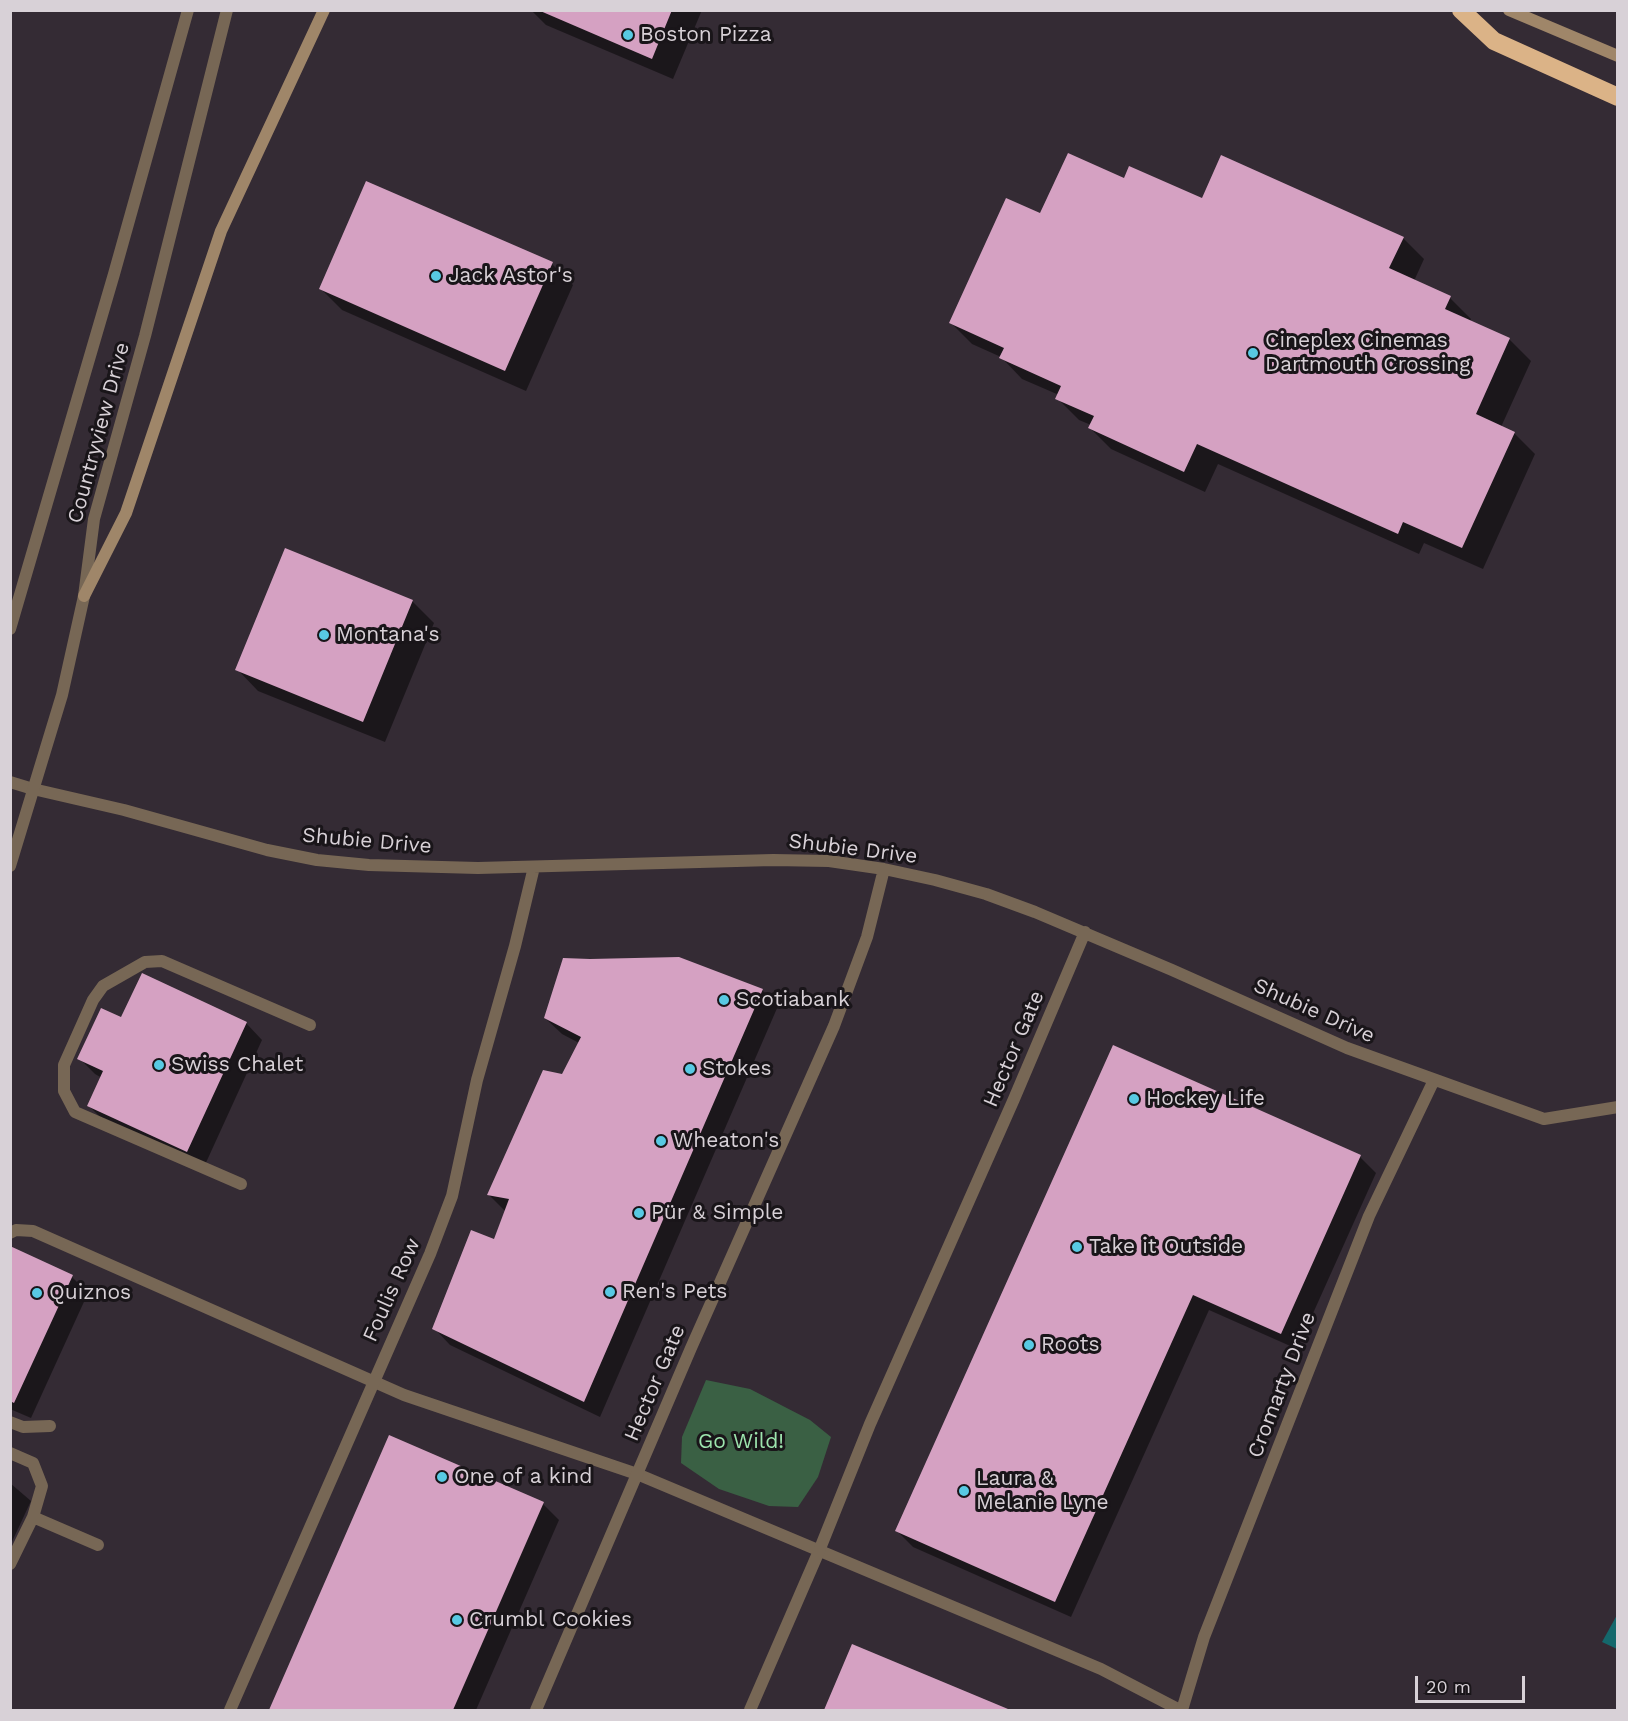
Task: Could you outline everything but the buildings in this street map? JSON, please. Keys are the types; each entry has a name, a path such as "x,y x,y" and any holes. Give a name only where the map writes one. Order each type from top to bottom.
{"highway":[{"path":"1461,10 1494,41 1617,98"}],"main road":[{"path":"84,596 126,513 221,231 324,10"},
{"path":"1509,10 1617,56"}],"street":[{"name":"Countryview Drive","path":"10,630 188,10"},
{"name":"Countryview Drive","path":"10,866 62,694 84,596 94,519 146,336 227,10"},
{"name":"Shubie Drive","path":"10,782 124,810 267,850 316,860 369,865 478,868 773,860 829,861 884,869 986,894 1084,932 1347,1048 1544,1119 1617,1107"},
{"name":"Foulis Row","path":"230,1710 430,1254 452,1196 477,1080 515,946 534,867"},
{"name":"Hector Gate","path":"536,1710 691,1348 834,1026 867,937 884,869"},
{"name":"Hector Gate","path":"750,1710 819,1551 870,1424 1023,1078 1084,932"},
{"path":"242,1184 75,1112 64,1091 64,1065 93,1000 103,986 145,962 162,961 310,1025"},
{"name":"Cromarty Drive","path":"1181,1710 1204,1637 1369,1216 1434,1080"},
{"path":"10,1233 16,1230 33,1232 417,1400 637,1474 1101,1669 1181,1710"},
{"path":"10,1422 23,1428 50,1426"},
{"path":"10,1453 33,1463 42,1486 33,1517 10,1564"},
{"path":"33,1517 98,1545"}],"green space":[{"name":"Go Wild!","path":"706,1380 750,1389 810,1420 831,1437 818,1477 798,1507 769,1506 719,1489 681,1463 682,1437"}],"water":[{"path":"1617,1615 1618,1649 1602,1642"}],"place":[{"name":"Boston Pizza","path":"628,35"},
{"name":"Jack Astor's","path":"436,276"},
{"name":"Cineplex Cinemas Dartmouth Crossing","path":"1253,353"},
{"name":"Montana's","path":"324,635"},
{"name":"Scotiabank","path":"724,1000"},
{"name":"Swiss Chalet","path":"159,1065"},
{"name":"Stokes","path":"690,1069"},
{"name":"Hockey Life","path":"1134,1099"},
{"name":"Wheaton's","path":"661,1141"},
{"name":"Pür & Simple","path":"639,1213"},
{"name":"Take it Outside","path":"1077,1247"},
{"name":"Ren's Pets","path":"610,1292"},
{"name":"Quiznos","path":"37,1293"},
{"name":"Roots","path":"1029,1345"},
{"name":"One of a kind","path":"442,1477"},
{"name":"Laura & Melanie Lyne","path":"964,1491"},
{"name":"Crumbl Cookies","path":"457,1620"}]}
